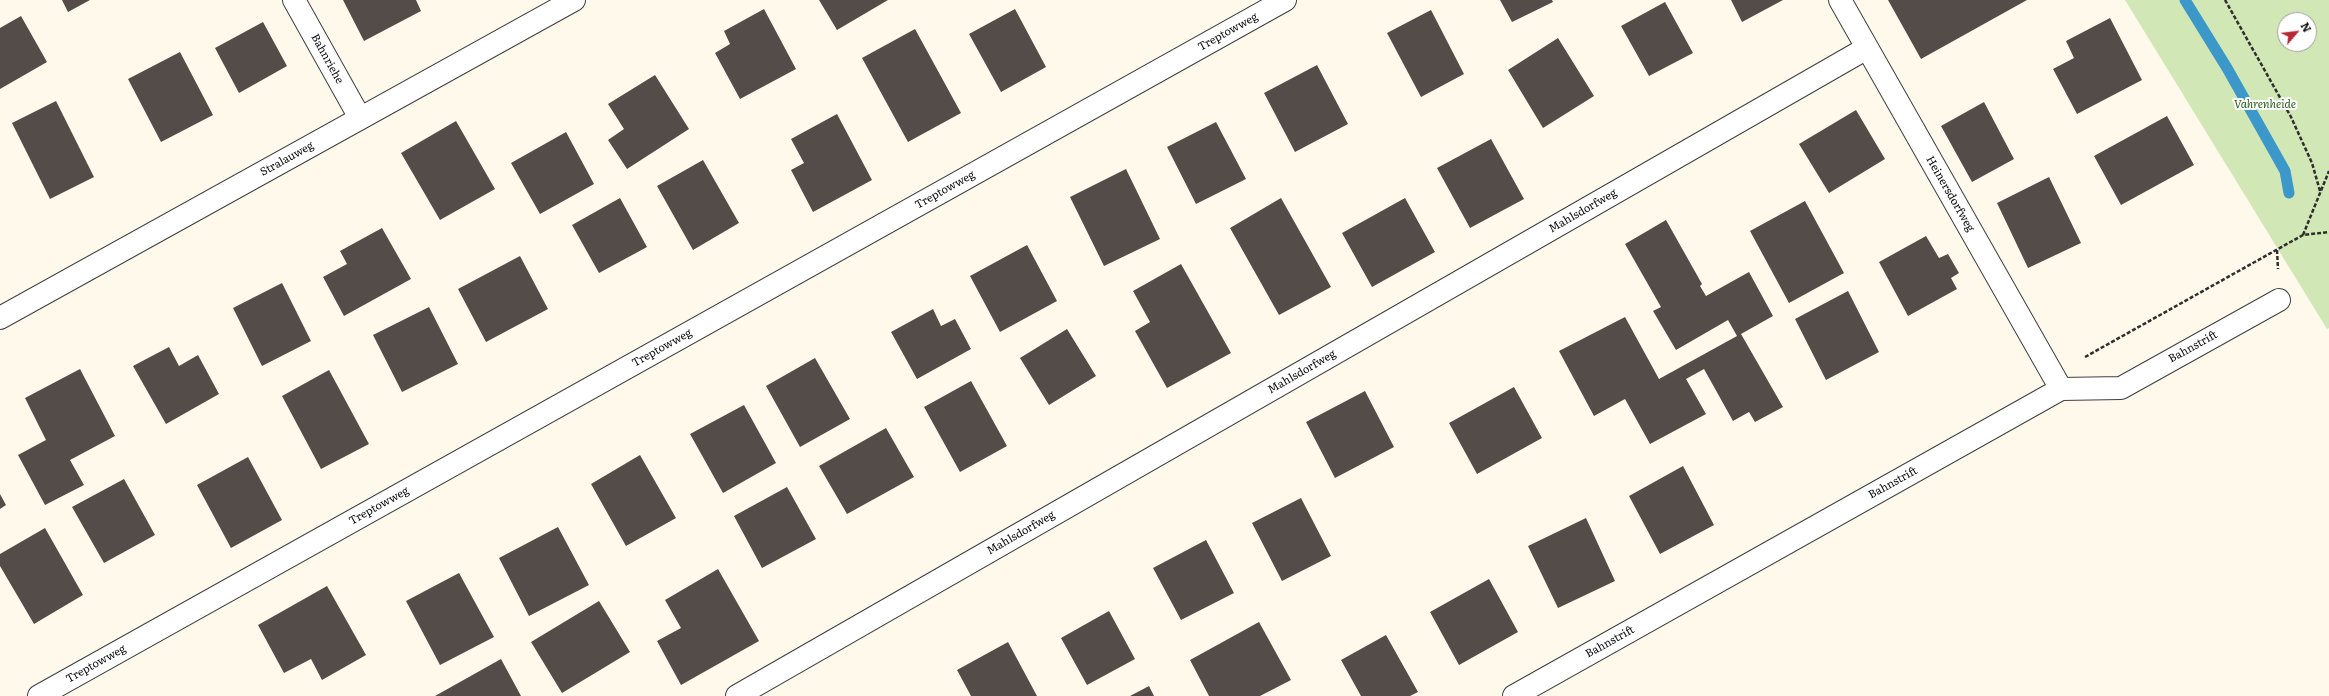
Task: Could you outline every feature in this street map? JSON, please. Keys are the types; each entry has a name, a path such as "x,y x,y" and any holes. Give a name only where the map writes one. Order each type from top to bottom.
{"street":[{"name":"Bahnriehe","path":"294,0 360,118"},
{"name":"Stralauweg","path":"0,318 574,0"},
{"name":"Treptowweg","path":"39,696 1285,0"},
{"name":"Heinersdorfweg","path":"1840,0 2057,382"},
{"name":"Mahlsdorfweg","path":"737,696 1867,48"},
{"name":"Bahnstrift","path":"1514,696 2057,382 2121,388 2279,300"}],"path":[{"path":"2225,0 2291,117 2312,163 2320,190"},
{"path":"2303,235 2329,171"},
{"path":"2057,382 2303,235 2329,232"}],"green space":[{"name":"Vahrenheide","path":"2125,0 2329,0 2329,328 2327,329"}],"building":[{"path":"62,0 90,0 68,12"},
{"path":"343,0 416,0 421,11 364,41"},
{"path":"819,0 888,0 837,30"},
{"path":"1500,0 1552,0 1553,2 1512,22"},
{"path":"1731,0 1783,0 1742,22"},
{"path":"1888,0 2027,0 1921,59"},
{"path":"1665,2 1693,53 1649,76 1621,26"},
{"path":"764,9 796,69 740,99 715,53 730,44 724,31"},
{"path":"1015,9 1046,67 1001,92 969,34"},
{"path":"1431,10 1464,74 1421,97 1387,33"},
{"path":"21,16 47,62 0,89 0,28"},
{"path":"2110,18 2142,80 2077,114 2053,69 2074,58 2066,41"},
{"path":"263,22 287,66 239,93 215,48"},
{"path":"915,29 961,113 908,142 862,58"},
{"path":"1558,38 1594,96 1543,128 1508,70"},
{"path":"180,52 213,115 161,142 128,79"},
{"path":"1317,65 1348,124 1295,152 1264,93"},
{"path":"655,75 689,129 627,169 608,140 624,129 608,104"},
{"path":"56,101 94,177 50,199 12,123"},
{"path":"1984,102 2014,159 1972,182 1941,126"},
{"path":"1856,110 1885,159 1829,193 1799,144"},
{"path":"837,114 872,180 813,212 791,170 804,163 791,139"},
{"path":"2167,116 2194,165 2121,205 2094,156"},
{"path":"456,121 495,189 440,220 401,153"},
{"path":"1216,122 1246,179 1196,204 1167,147"},
{"path":"566,132 594,184 540,214 511,163"},
{"path":"1491,139 1524,199 1470,228 1437,168"},
{"path":"703,160 739,223 693,250 657,186"},
{"path":"1126,169 1160,239 1104,266 1070,197"},
{"path":"2049,177 2081,243 2028,268 1997,203"},
{"path":"620,198 647,247 599,273 572,225"},
{"path":"1281,198 1331,287 1279,315 1230,228"},
{"path":"1405,198 1435,252 1372,287 1342,233"},
{"path":"1805,201 1844,273 1789,303 1750,231"},
{"path":"1666,220 1702,284 1700,286 1706,296 1749,272 1773,316 1741,334 1783,407 1755,422 1749,412 1733,421 1704,369 1686,379 1706,414 1650,444 1625,399 1594,416 1559,351 1625,317 1659,379 1737,336 1728,320 1676,350 1653,311 1661,307 1625,244"},
{"path":"382,228 411,279 344,316 323,277 347,264 340,251"},
{"path":"1926,236 1939,258 1948,254 1959,273 1951,278 1957,289 1908,316 1879,262"},
{"path":"1027,245 1057,301 1000,332 970,276"},
{"path":"520,256 548,309 486,342 458,289"},
{"path":"1181,264 1231,353 1167,388 1135,331 1150,322 1133,291"},
{"path":"282,283 311,341 262,366 233,308"},
{"path":"1848,291 1879,352 1826,380 1795,319"},
{"path":"429,307 458,364 402,392 373,335"},
{"path":"933,309 941,326 955,319 971,349 917,379 891,332"},
{"path":"1067,329 1096,376 1049,405 1020,358"},
{"path":"169,347 179,366 198,355 219,394 166,424 133,366"},
{"path":"815,358 850,419 800,447 766,386"},
{"path":"80,369 115,436 70,460 84,485 45,505 18,455 46,440 25,398"},
{"path":"329,370 369,444 321,469 282,396"},
{"path":"971,381 1007,446 960,472 924,407"},
{"path":"1514,387 1542,438 1477,474 1449,423"},
{"path":"1365,391 1394,447 1335,478 1306,422"},
{"path":"744,405 776,463 723,493 690,434"},
{"path":"886,428 914,477 847,514 819,466"},
{"path":"640,455 676,518 626,546 591,484"},
{"path":"248,457 282,520 231,548 197,485"},
{"path":"1683,466 1714,525 1660,554 1629,496"},
{"path":"124,479 155,535 104,563 72,507"},
{"path":"787,487 816,539 762,568 734,516"},
{"path":"0,494 6,505 0,509"},
{"path":"1301,498 1331,556 1282,581 1252,523"},
{"path":"1586,518 1615,581 1558,608 1528,546"},
{"path":"558,527 589,585 529,616 499,558"},
{"path":"45,528 83,595 34,624 0,566 0,554"},
{"path":"1206,540 1234,593 1181,620 1153,568"},
{"path":"718,569 759,641 681,685 657,641 681,628 665,600"},
{"path":"459,573 494,637 440,665 406,601"},
{"path":"1489,579 1518,632 1459,665 1430,612"},
{"path":"327,586 366,655 322,680 311,659 284,673 258,625"},
{"path":"599,601 630,652 562,693 531,642"},
{"path":"1109,611 1135,659 1087,685 1061,638"},
{"path":"1259,622 1291,680 1260,696 1209,696 1190,660"},
{"path":"1386,635 1418,692 1410,696 1361,696 1341,660"},
{"path":"1008,642 1037,696 971,696 957,670"},
{"path":"501,659 521,696 435,696"},
{"path":"1149,686 1154,696 1130,696"}],"waterway":[{"path":"2185,0 2227,68 2285,171 2289,193"}]}
